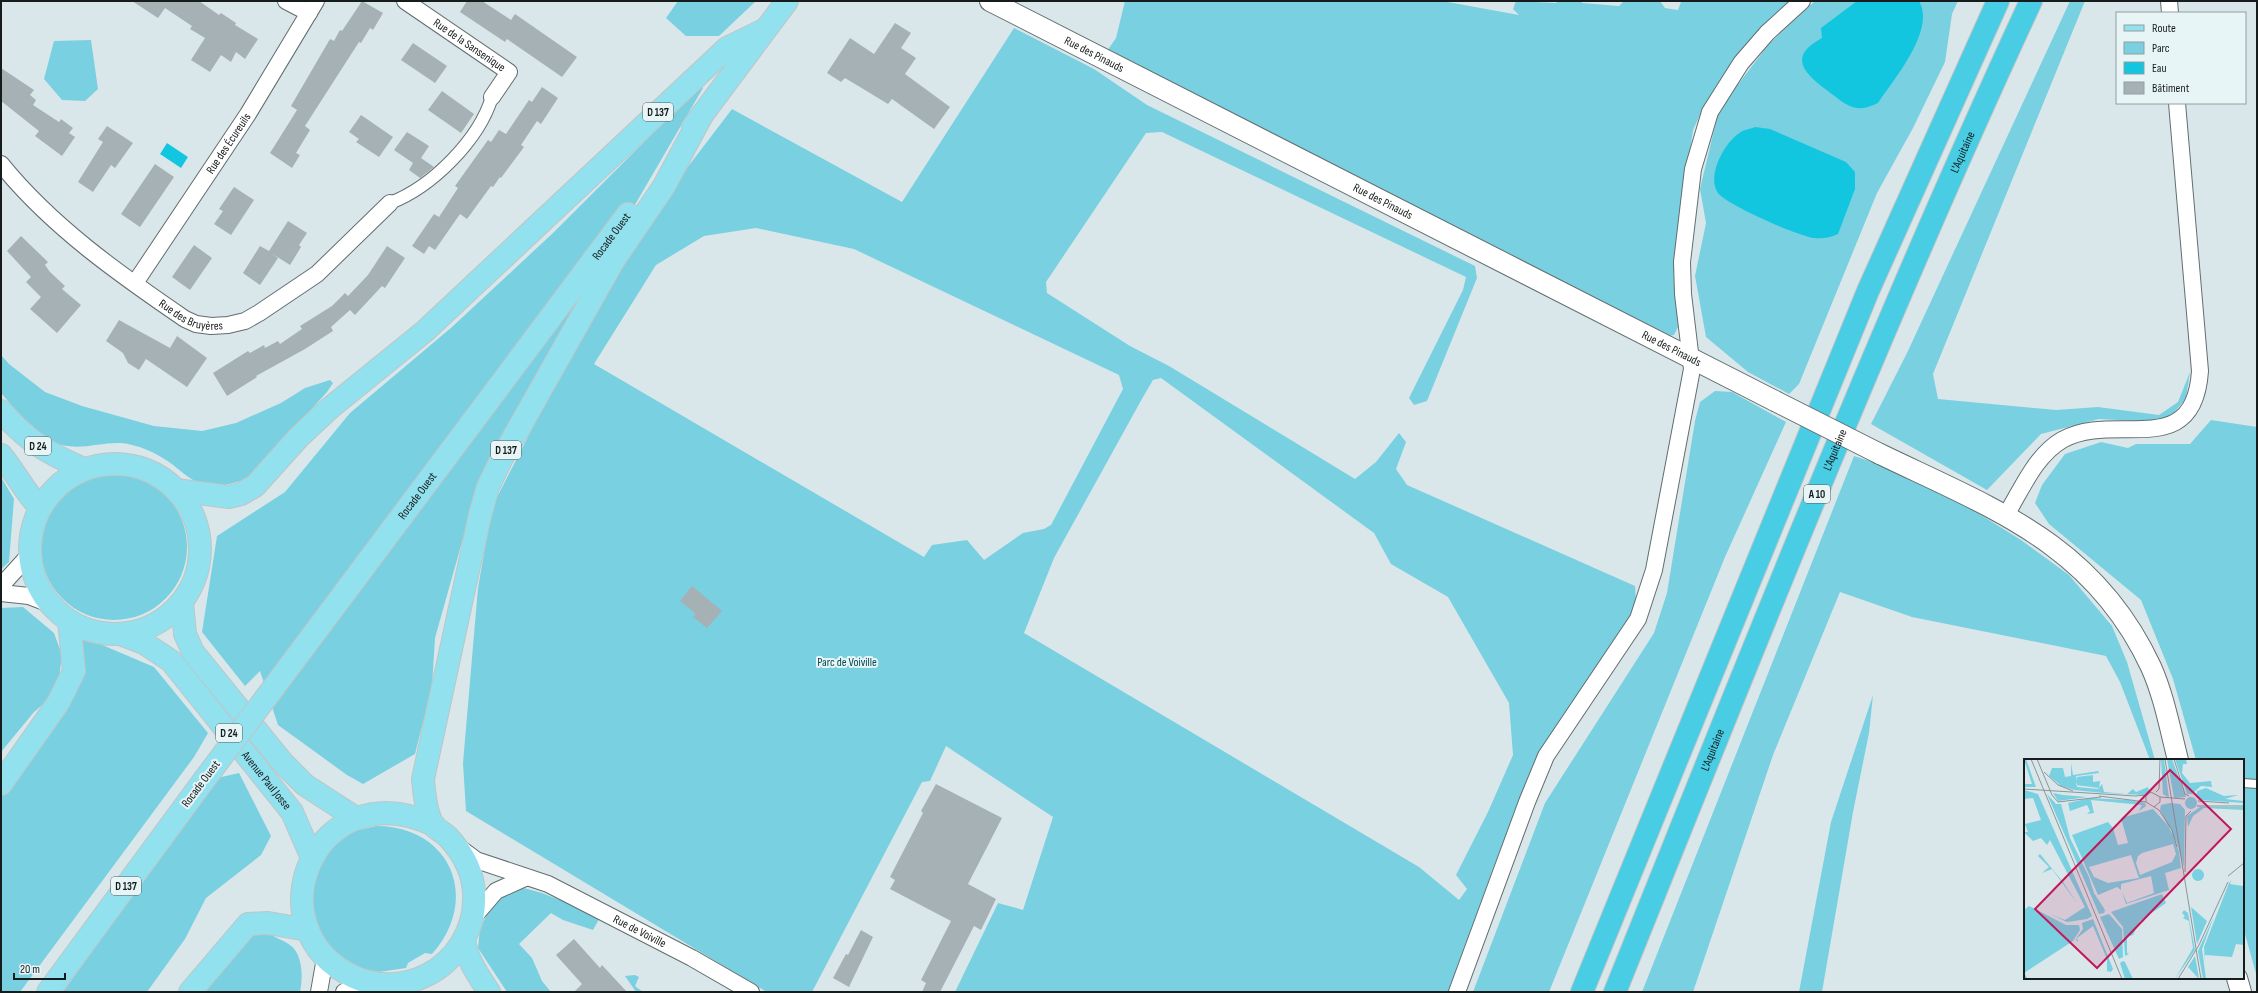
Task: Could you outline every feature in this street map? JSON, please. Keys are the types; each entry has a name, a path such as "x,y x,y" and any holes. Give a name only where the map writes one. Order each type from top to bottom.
{"highway":[{"name":"A 10","path":"1582,992 1868,291 1998,1"},
{"name":"L'Aquitaine","path":"1615,992 1826,472 1922,246 2031,1"}],"main road":[{"name":"Rocade Ouest","path":"48,992 274,686 787,1"},
{"name":"D 137","path":"176,490 228,497 241,494 255,486 299,437 330,408 425,331 727,48 765,30"},
{"name":"D 137","path":"434,825 425,799 424,779 427,758 480,515 488,487 502,458 580,318 613,261 664,186 702,115"},
{"name":"D 24","path":"1,411 32,442 49,454 84,469"},
{"path":"1,455 16,474 30,497 40,508"},
{"path":"109,464 134,466 157,475 176,490 187,504 195,520 199,536 200,554 197,571 191,587 182,602 161,621 134,632 120,634 94,632 69,621 50,604 36,581 30,554 32,530 40,508 58,485 84,469 109,464"},
{"name":"Avenue Paul Josse","path":"182,602 185,634 193,652 283,763 305,785 356,818"},
{"path":"1,784 58,703 74,671 69,621"},
{"name":"Avenue Paul Josse","path":"120,634 144,643 171,661 292,812 312,858"},
{"path":"396,812 416,817 434,825 454,844 466,861 472,880 474,900 472,919 464,940 451,957 435,971 402,988 363,981 343,972 325,958 308,930 302,906 303,881 312,858 323,841 338,828 356,818 376,813 396,812"},
{"path":"190,992 248,924 268,923 308,930"},
{"path":"464,940 471,962 489,992"}],"street":[{"path":"286,1 313,7"},
{"name":"Rue de la Sansenique","path":"405,1 509,72 492,97"},
{"name":"Rue des Pinauds","path":"990,1 1775,402 2006,515 2038,534 2061,551 2105,594 2123,617 2151,669 2178,759"},
{"path":"1457,992 1527,802 1546,756 1638,619 1654,570 1692,369 1683,294 1682,262 1693,170 1710,112 1741,63 1768,33 1802,1"},
{"path":"2169,1 2170,12"},
{"name":"Rue des Écureuils","path":"135,283 248,114 313,7"},
{"path":"390,203 409,196 463,150 488,107 492,97"},
{"path":"2006,515 2027,478 2043,456 2062,440 2088,431 2150,430 2169,427 2182,419 2192,406 2199,390 2200,371 2177,104"},
{"name":"Rue des Bruyères","path":"1,164 37,203 66,230 185,319 196,324 211,326 228,325 245,320 273,304 317,274 390,203"},
{"path":"1,586 30,554"},
{"path":"1,594 28,596 50,604"},
{"name":"Rue de Voiville","path":"454,844 476,860 525,878 548,884 692,958 751,992"},
{"path":"472,919 496,891 525,878"},
{"path":"319,992 325,958"},
{"path":"2238,979 2241,992"},
{"path":"344,992 363,981"}],"lane":[{"path":"2244,783 2257,784"}],"green space":[{"path":"678,1 756,1 719,36 686,36 666,18"},
{"path":"1125,1 1442,1 1519,15 1513,9 1516,1 1556,3 1558,1 1581,1 1582,3 1619,6 1624,1 1660,1 1665,8 1678,10 1681,2 1678,1 1793,1 1738,57 1700,115 1693,130 1675,252 1678,327 1674,335 1668,336 1107,51 1116,38"},
{"path":"1815,1 1958,1 1952,14 1945,62 1913,128 1877,193 1799,384 1789,394 1748,372 1706,337 1695,276 1706,223 1700,189 1719,109 1769,44"},
{"path":"2070,1 2085,1 1933,374 1938,399 2056,410 2098,407 2159,415 2178,402 2190,372 2186,398 2173,414 2154,422 2099,419 2041,434 1987,490 1871,424 1907,353"},
{"name":"Parc de Voiville","path":"1014,28 1094,69 1147,105 1475,266 1477,278 1427,401 1414,405 1409,398 1463,290 1466,277 1162,132 1146,133 1046,282 1047,293 1130,346 1169,366 1355,479 1376,462 1399,433 1406,442 1396,469 1407,485 1635,586 1636,602 1631,619 1542,750 1497,858 1448,992 955,992 998,903 1023,910 1053,817 946,746 930,781 922,782 812,992 767,992 466,811 463,763 478,588 492,507 622,253 732,109 902,202","holes":["756,228 854,249 1119,375 1123,389 1051,525 1044,529 1023,533 984,560 967,540 932,545 924,557 594,364 656,265 704,236","1161,378 1374,533 1391,564 1448,597 1509,703 1513,755 1488,812 1456,875 1467,889 1459,900 1419,867 1024,633 1054,558 1153,380"]},
{"path":"91,40 98,89 85,101 62,100 44,79 54,41"},
{"path":"701,85 703,88 556,340 480,478 435,638 432,687 415,754 363,784 347,775 278,725 260,671 245,686 202,632 217,536 285,492 350,413 452,327 553,233"},
{"path":"1,355 9,364 45,392 82,406 154,426 202,431 236,423 281,403 305,388 330,380 333,383 327,392 249,478 227,485 207,486 190,478 159,455 140,447 121,443 112,443 77,447 60,444 44,436 24,419 1,393"},
{"path":"1715,391 1732,392 1786,422 1725,557 1549,992 1473,992 1545,803 1654,633 1667,593 1695,421 1700,402"},
{"path":"2211,420 2257,427 2257,977 2244,931 2244,759 2196,759 2173,679 2141,600 2049,524 2035,503 2042,485 2065,454 2101,442 2128,448 2136,444 2190,444"},
{"path":"1854,456 1920,477 2021,540 2069,575 2112,626 2127,662 2155,759 2150,759 2120,682 2106,656 1912,617 1840,592 1773,755 1693,992 1642,992"},
{"path":"107,474 121,474 135,477 155,486 166,495 175,506 184,526 187,547 184,568 175,588 166,599 155,608 135,617 121,620 107,620 93,617 73,608 62,599 53,588 44,568 41,554 41,540 44,526 53,506 62,495 73,486 93,477"},
{"path":"1,477 14,499 9,562 1,569"},
{"path":"23,607 54,633 62,655 59,679 48,700 34,712 1,752 1,608"},
{"path":"82,639 100,644 154,667 208,733 194,757 20,992 1,992 1,795 81,676"},
{"path":"1873,695 1869,733 1853,812 1822,992 1799,992 1831,822"},
{"path":"239,773 271,836 261,855 206,898 185,939 147,992 63,992 217,778"},
{"path":"376,826 402,829 423,838 440,852 450,869 456,889 454,911 447,933 432,954 425,953 408,963 406,968 379,972 355,967 335,953 316,926 310,892 327,851 354,831"},
{"path":"520,887 542,893 601,916 593,930 563,920 551,913 519,944 532,958 542,981 551,992 507,992 478,948 480,928 496,898"},
{"path":"267,933 290,945 297,954 300,960 302,973 300,992 205,992 250,936"},
{"path":"635,975 639,977 635,986 643,992 636,992 625,976"}],"water":[{"path":"1857,1 1919,1 1923,13 1922,26 1918,40 1902,68 1878,103 1860,108 1853,107 1838,99 1812,78 1803,65 1802,58 1811,45 1822,38 1821,28"},
{"path":"1755,127 1770,129 1846,162 1855,172 1855,189 1838,234 1823,238 1814,238 1794,232 1748,212 1718,193 1714,178 1719,160 1724,151 1735,137 1743,131"},
{"path":"167,143 188,157 181,168 160,154"}],"building":[{"path":"132,1 199,1 219,15 221,13 236,23 235,25 258,39 245,59 236,52 231,62 221,55 210,72 191,60 205,38 190,29 192,26 165,8 158,18"},
{"path":"362,1 383,13 373,30 370,28 361,43 359,42 305,126 310,130 296,153 300,155 292,168 270,153 297,110 291,106 330,39 334,41 340,30 342,31"},
{"path":"467,1 482,1 511,20 515,14 577,57 562,77 507,39 505,42 460,12"},
{"path":"895,23 911,33 901,48 916,58 905,74 950,107 934,129 892,99 888,104 845,78 841,82 827,73 850,38 874,54"},
{"path":"413,43 447,66 435,83 401,60"},
{"path":"1,68 34,90 30,95 36,100 33,105 59,122 61,119 73,128 69,133 75,137 62,156 35,136 39,131 1,101"},
{"path":"542,87 558,98 541,124 537,121 521,145 524,147 501,178 500,177 493,187 491,186 467,219 460,214 435,250 429,246 424,254 412,246 434,214 439,217 458,188 455,186 488,140 491,142 499,130 506,134 529,100 532,102"},
{"path":"442,91 474,114 461,133 428,110"},
{"path":"361,115 393,137 379,157 356,142 359,139 349,132"},
{"path":"107,126 133,143 115,168 111,165 93,192 78,182 103,142 98,139"},
{"path":"407,132 429,146 421,158 434,167 420,178 409,170 413,163 394,150"},
{"path":"155,164 174,177 140,227 121,214"},
{"path":"234,187 254,200 231,235 214,224 223,211 219,209"},
{"path":"288,221 307,233 299,245 301,247 290,265 271,253 278,258 260,285 243,273 260,246 269,251"},
{"path":"21,236 48,262 45,265 50,272 65,286 62,289 81,305 57,333 30,309 41,297 26,282 31,277 7,251"},
{"path":"194,245 212,258 190,290 172,277"},
{"path":"387,246 405,258 385,288 382,286 355,315 350,310 331,327 333,331 305,349 256,376 257,377 227,396 213,373 248,351 250,353 264,345 265,348 278,341 280,344 302,329 300,326 332,306 345,293 348,296 368,275"},
{"path":"119,320 170,348 177,336 207,358 187,387 146,359 139,370 128,363 123,353 106,341"},
{"path":"692,586 722,611 707,628 693,617 696,614 680,601"},
{"path":"936,784 1002,818 968,884 996,899 981,930 974,926 940,992 922,992 926,983 921,980 951,921 890,889 895,880 890,877 923,813 921,811"},
{"path":"861,930 873,937 849,987 833,978 846,954 848,955"},
{"path":"574,939 600,968 602,965 627,992 574,992 582,984 556,955"}]}
